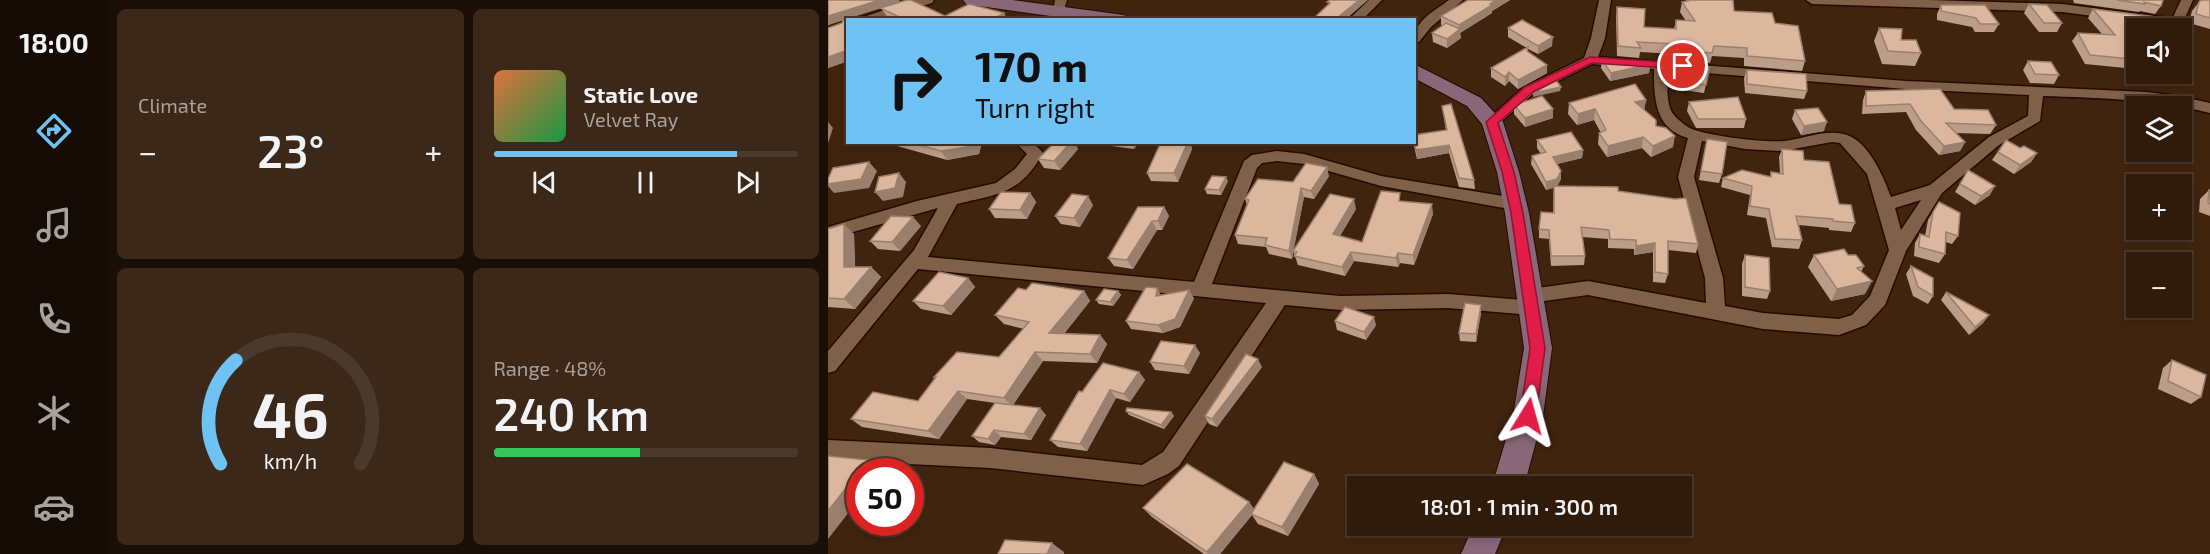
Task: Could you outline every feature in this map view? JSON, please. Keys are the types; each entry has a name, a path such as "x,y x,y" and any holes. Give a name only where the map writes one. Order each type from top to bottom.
{"main road":[{"path":"972,0 1060,5 1115,18"},
{"path":"1416,71 1474,102 1492,122 1515,204 1538,348 1528,416 1511,476"},
{"path":"1478,554 1486,536"}],"street":[{"path":"875,17 928,0"},
{"path":"1356,18 1376,0"},
{"path":"1416,36 1426,24 1457,0"},
{"path":"1590,60 1598,38 1605,0"},
{"path":"1812,0 2060,4 2170,22 2178,19 2187,0"},
{"path":"1492,122 1529,90 1590,60 1906,85 2146,96 2178,99 2210,108"},
{"path":"1660,65 1661,99 1667,117 1687,133 1745,144 1782,146 1832,137 1844,139 1874,172 1898,250"},
{"path":"914,262 1340,303 1531,302 1588,288 1763,321 1839,327 1859,320 1878,300 1898,250 1935,189 1994,141 2035,118 2036,92"},
{"path":"1696,135 1686,177 1714,278 1716,312"},
{"path":"828,232 917,207 992,192 1009,184 1031,160 1035,153 1024,144"},
{"path":"1201,288 1250,165 1258,159 1276,156 1304,159 1381,181 1515,204"},
{"path":"1886,205 1935,189"},
{"path":"828,365 914,262 933,235 951,200"},
{"path":"828,450 990,458 1143,475 1171,459 1281,296"},
{"path":"828,342 855,332"}],"building":[{"path":"828,0 880,0 828,16"},
{"path":"911,0 945,16 969,4 1004,13 995,18 902,18 880,8"},
{"path":"1330,0 1359,0 1337,18 1314,18 1330,3 1327,2"},
{"path":"1468,0 1496,0 1490,4 1492,5 1459,25 1441,16"},
{"path":"1733,0 1734,11 1772,13 1775,23 1798,26 1805,61 1747,56 1747,48 1714,46 1712,53 1683,51 1684,46 1677,44 1637,42 1641,48 1618,46 1617,7 1645,9 1644,27 1676,29 1676,20 1695,21 1682,2"},
{"path":"2117,0 2163,0 2161,6"},
{"path":"2201,0 2210,0 2210,18 2196,14"},
{"path":"2029,4 2047,5 2062,23 2044,23"},
{"path":"1941,5 1985,5 1999,24 1980,24 1976,18 1941,11"},
{"path":"2093,9 2157,18 2126,18 2126,59 2090,55 2078,33 2115,35"},
{"path":"844,18 846,20 846,52 828,57 828,28 842,23"},
{"path":"1522,20 1553,37 1538,46 1508,28"},
{"path":"1446,23 1460,29 1447,39 1432,33"},
{"path":"1879,28 1902,29 1901,40 1916,40 1921,53 1888,51"},
{"path":"1528,47 1527,51 1547,65 1518,80 1509,72 1505,77 1491,68"},
{"path":"1602,60 1649,63 1651,64 1611,73"},
{"path":"2028,61 2051,62 2059,75 2035,74"},
{"path":"1680,64 1710,67 1706,85 1676,80"},
{"path":"1747,70 1806,74 1807,91 1747,84"},
{"path":"1556,80 1561,87 1533,93"},
{"path":"1635,84 1646,100 1635,102 1656,120 1656,126 1666,128 1675,136 1653,146 1643,137 1608,146 1599,133 1606,130 1595,109 1578,114 1569,103"},
{"path":"1940,89 1954,109 1988,110 1996,125 1946,123 1965,142 1944,146 1921,121 1910,104 1866,106 1866,91"},
{"path":"1542,96 1553,109 1525,118 1514,105"},
{"path":"1738,97 1746,119 1698,119 1689,102"},
{"path":"1451,104 1474,180 1459,178 1449,145 1416,150 1416,135 1447,130 1442,106"},
{"path":"1818,108 1827,122 1804,126 1795,110"},
{"path":"1571,132 1583,150 1553,157 1561,171 1557,179 1546,182 1532,156 1546,152 1537,140"},
{"path":"1707,139 1727,142 1722,174 1701,171"},
{"path":"2006,140 2020,148 2024,146 2037,153 2020,165 1998,152"},
{"path":"915,144 974,144 973,146 941,151"},
{"path":"1053,144 1069,144 1054,161 1038,159"},
{"path":"1160,144 1187,144 1174,173 1147,173"},
{"path":"1782,149 1803,151 1804,160 1829,162 1839,204 1851,205 1855,223 1796,216 1802,240 1775,239 1769,209 1750,206 1752,186 1723,178 1742,170 1771,177 1771,172 1783,174"},
{"path":"869,162 861,179 828,184 833,168"},
{"path":"1306,163 1327,167 1311,191 1301,188 1289,251 1265,245 1267,238 1235,235 1249,200 1245,199 1258,179 1293,182"},
{"path":"1968,170 1995,186 1981,196 1960,184"},
{"path":"899,173 895,188 875,192 879,177"},
{"path":"1212,176 1226,177 1219,190 1205,189"},
{"path":"1554,186 1618,187 1618,191 1675,199 1686,198 1698,244 1668,241 1668,274 1655,272 1655,243 1636,246 1636,240 1610,239 1609,230 1581,227 1585,256 1551,256 1549,230 1539,229 1541,212 1554,213"},
{"path":"1381,191 1400,193 1399,201 1432,204 1413,255 1398,253 1396,258 1351,252 1342,267 1294,256 1297,252 1293,251 1330,194 1354,199 1333,234 1362,242"},
{"path":"1001,192 1030,193 1020,210 989,209"},
{"path":"1072,194 1088,196 1074,218 1055,216"},
{"path":"1939,202 1960,213 1958,236 1946,232 1945,254 1919,247 1920,234 1929,237 1933,212"},
{"path":"1138,207 1164,207 1158,221 1152,221 1127,260 1108,258"},
{"path":"891,216 913,217 892,242 870,241"},
{"path":"844,224 844,267 871,267 844,299 828,298 828,229"},
{"path":"1844,249 1848,255 1856,255 1864,266 1857,268 1872,281 1837,289 1814,255"},
{"path":"1745,255 1769,258 1770,291 1745,287"},
{"path":"1911,266 1933,278 1933,296 1918,287"},
{"path":"939,272 968,278 943,306 913,301"},
{"path":"1032,283 1084,291 1049,333 1100,335 1090,354 1035,352 1004,398 958,391 928,431 851,419 873,392 918,401 936,377 934,377 957,352 999,357 1029,322 995,315 1018,288 1026,290"},
{"path":"1146,287 1157,288 1156,296 1189,290 1175,319 1158,325 1126,321"},
{"path":"1104,289 1118,291 1110,302 1096,300"},
{"path":"1946,292 1989,315 1975,327"},
{"path":"1465,303 1481,305 1476,334 1459,333"},
{"path":"1345,307 1374,317 1364,332 1335,321"},
{"path":"1161,341 1195,345 1184,366 1150,362"},
{"path":"1246,354 1258,359 1212,419 1205,416"},
{"path":"2172,360 2206,375 2201,397 2168,381"},
{"path":"1103,363 1139,372 1124,394 1110,390 1080,444 1050,440 1079,391 1082,392"},
{"path":"995,403 1040,408 1024,434 994,430 988,439 972,436"},
{"path":"1127,408 1171,412 1161,425 1126,411"},
{"path":"828,456 848,458 846,458 846,488 828,511"},
{"path":"1284,462 1314,474 1282,527 1251,514"},
{"path":"1187,464 1249,502 1207,552 1143,508"},
{"path":"1005,540 1052,543 1047,554 998,554"}],"route":[{"path":"1528,416 1538,348 1517,213 1508,172 1492,122 1529,90 1590,60 1683,66"}]}
